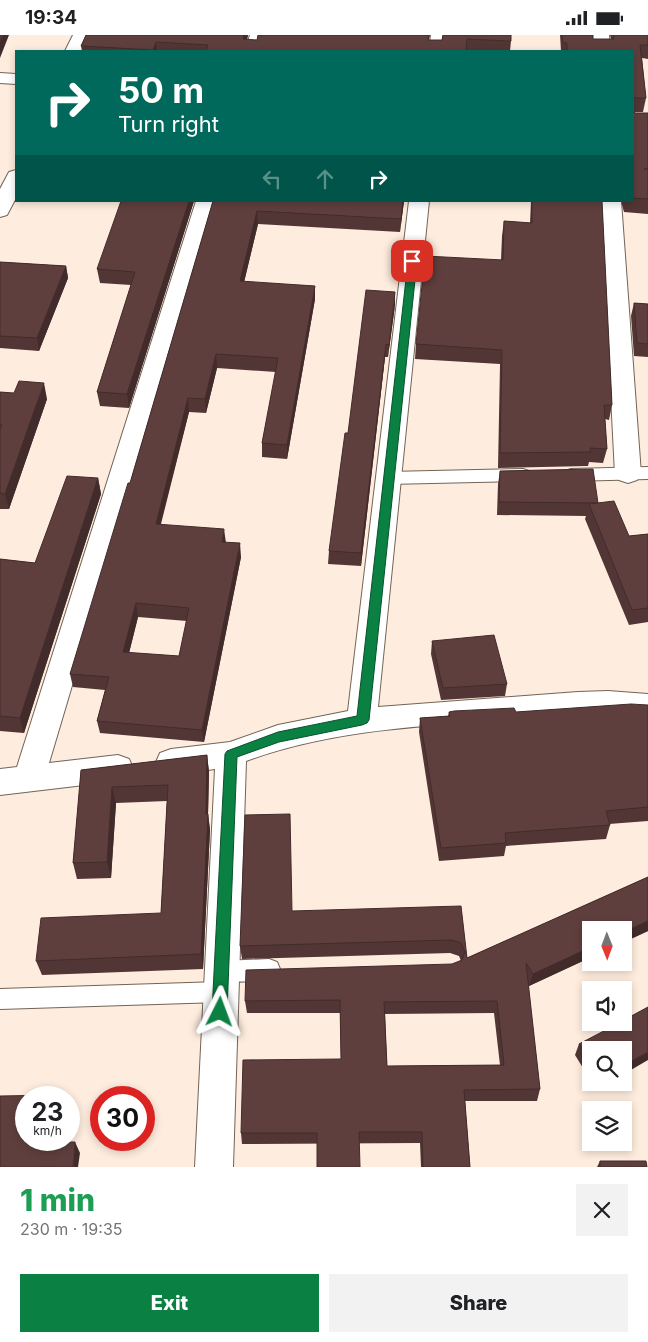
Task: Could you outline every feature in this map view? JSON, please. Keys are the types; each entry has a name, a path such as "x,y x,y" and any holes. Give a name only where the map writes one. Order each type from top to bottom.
{"street":[{"path":"74,50 82,35"},
{"path":"600,35 601,50"},
{"path":"0,78 15,79"},
{"path":"0,211 15,178"},
{"path":"29,779 206,202"},
{"path":"362,720 418,202"},
{"path":"611,202 638,474"},
{"path":"0,782 231,754 278,737 362,720 608,703 648,705"},
{"path":"214,1167 231,754"}],"lane":[{"path":"251,50 256,35"},
{"path":"435,50 437,35"},
{"path":"388,478 638,474"},
{"path":"0,999 221,981 291,969"}],"building":[{"path":"86,35 244,35 243,39 257,40 258,35 429,35 428,40 442,40 443,35 511,35 511,41 467,39 466,50 206,50 208,45 156,42 153,50 81,46"},
{"path":"562,35 593,35 593,39 614,39 613,35 648,35 648,45 640,45 646,98 634,98 634,50 567,50 567,43 563,43"},
{"path":"634,112 648,113 648,199 634,198"},
{"path":"121,202 189,202 127,394 97,392 135,272 97,269"},
{"path":"213,202 403,202 401,219 257,211 240,281 315,286 287,445 262,443 278,358 216,354 205,399 188,398 156,524 224,529 222,542 240,543 202,730 97,721 109,677 70,674 128,483 130,483","holes":["136,603 189,608 179,656 123,652"]},
{"path":"532,202 602,202 612,405 604,405 607,449 590,448 591,452 500,453 502,350 416,344 425,256 503,260 504,221 532,223"},
{"path":"0,262 66,266 37,338 0,336"},
{"path":"366,290 395,292 389,345 386,344 361,553 329,551 345,433 348,433"},
{"path":"634,303 648,304 648,344 637,343"},
{"path":"19,381 44,383 5,494 0,493 0,429 2,425 0,425 0,392 14,393"},
{"path":"593,469 598,503 499,502 500,471"},
{"path":"67,476 98,478 20,718 0,716 0,559 35,563"},
{"path":"614,501 629,536 648,534 648,608 632,610 589,504"},
{"path":"494,635 507,684 443,688 432,641"},
{"path":"631,704 648,705 648,807 606,811 610,825 505,833 506,843 441,848 420,718 450,716 449,712 454,711 514,708 516,712"},
{"path":"207,755 206,814 208,814 201,954 36,961 41,918 161,913 168,785 112,787 107,862 73,863 81,770"},
{"path":"290,814 292,911 461,906 467,958 648,877 648,921 632,928 632,921 582,921 582,951 533,974 526,963 540,1089 464,1090 470,1167 423,1167 422,1132 359,1132 360,1167 317,1167 317,1133 241,1133 243,1060 341,1059 340,1000 245,1001 246,970 452,964 462,960 465,952 461,943 452,940 240,946 245,815","holes":["497,1001 504,1065 387,1066 384,1002"]},
{"path":"648,1007 648,1052 632,1061 632,1041 585,1041 604,1031 632,1031 632,1016"},
{"path":"0,1096 15,1096 15,1151 74,1151 73,1167 0,1167"},
{"path":"600,1161 646,1161 647,1167 600,1167"}],"route":[{"path":"220,1012 231,754 300,731 362,720 412,261"}]}
